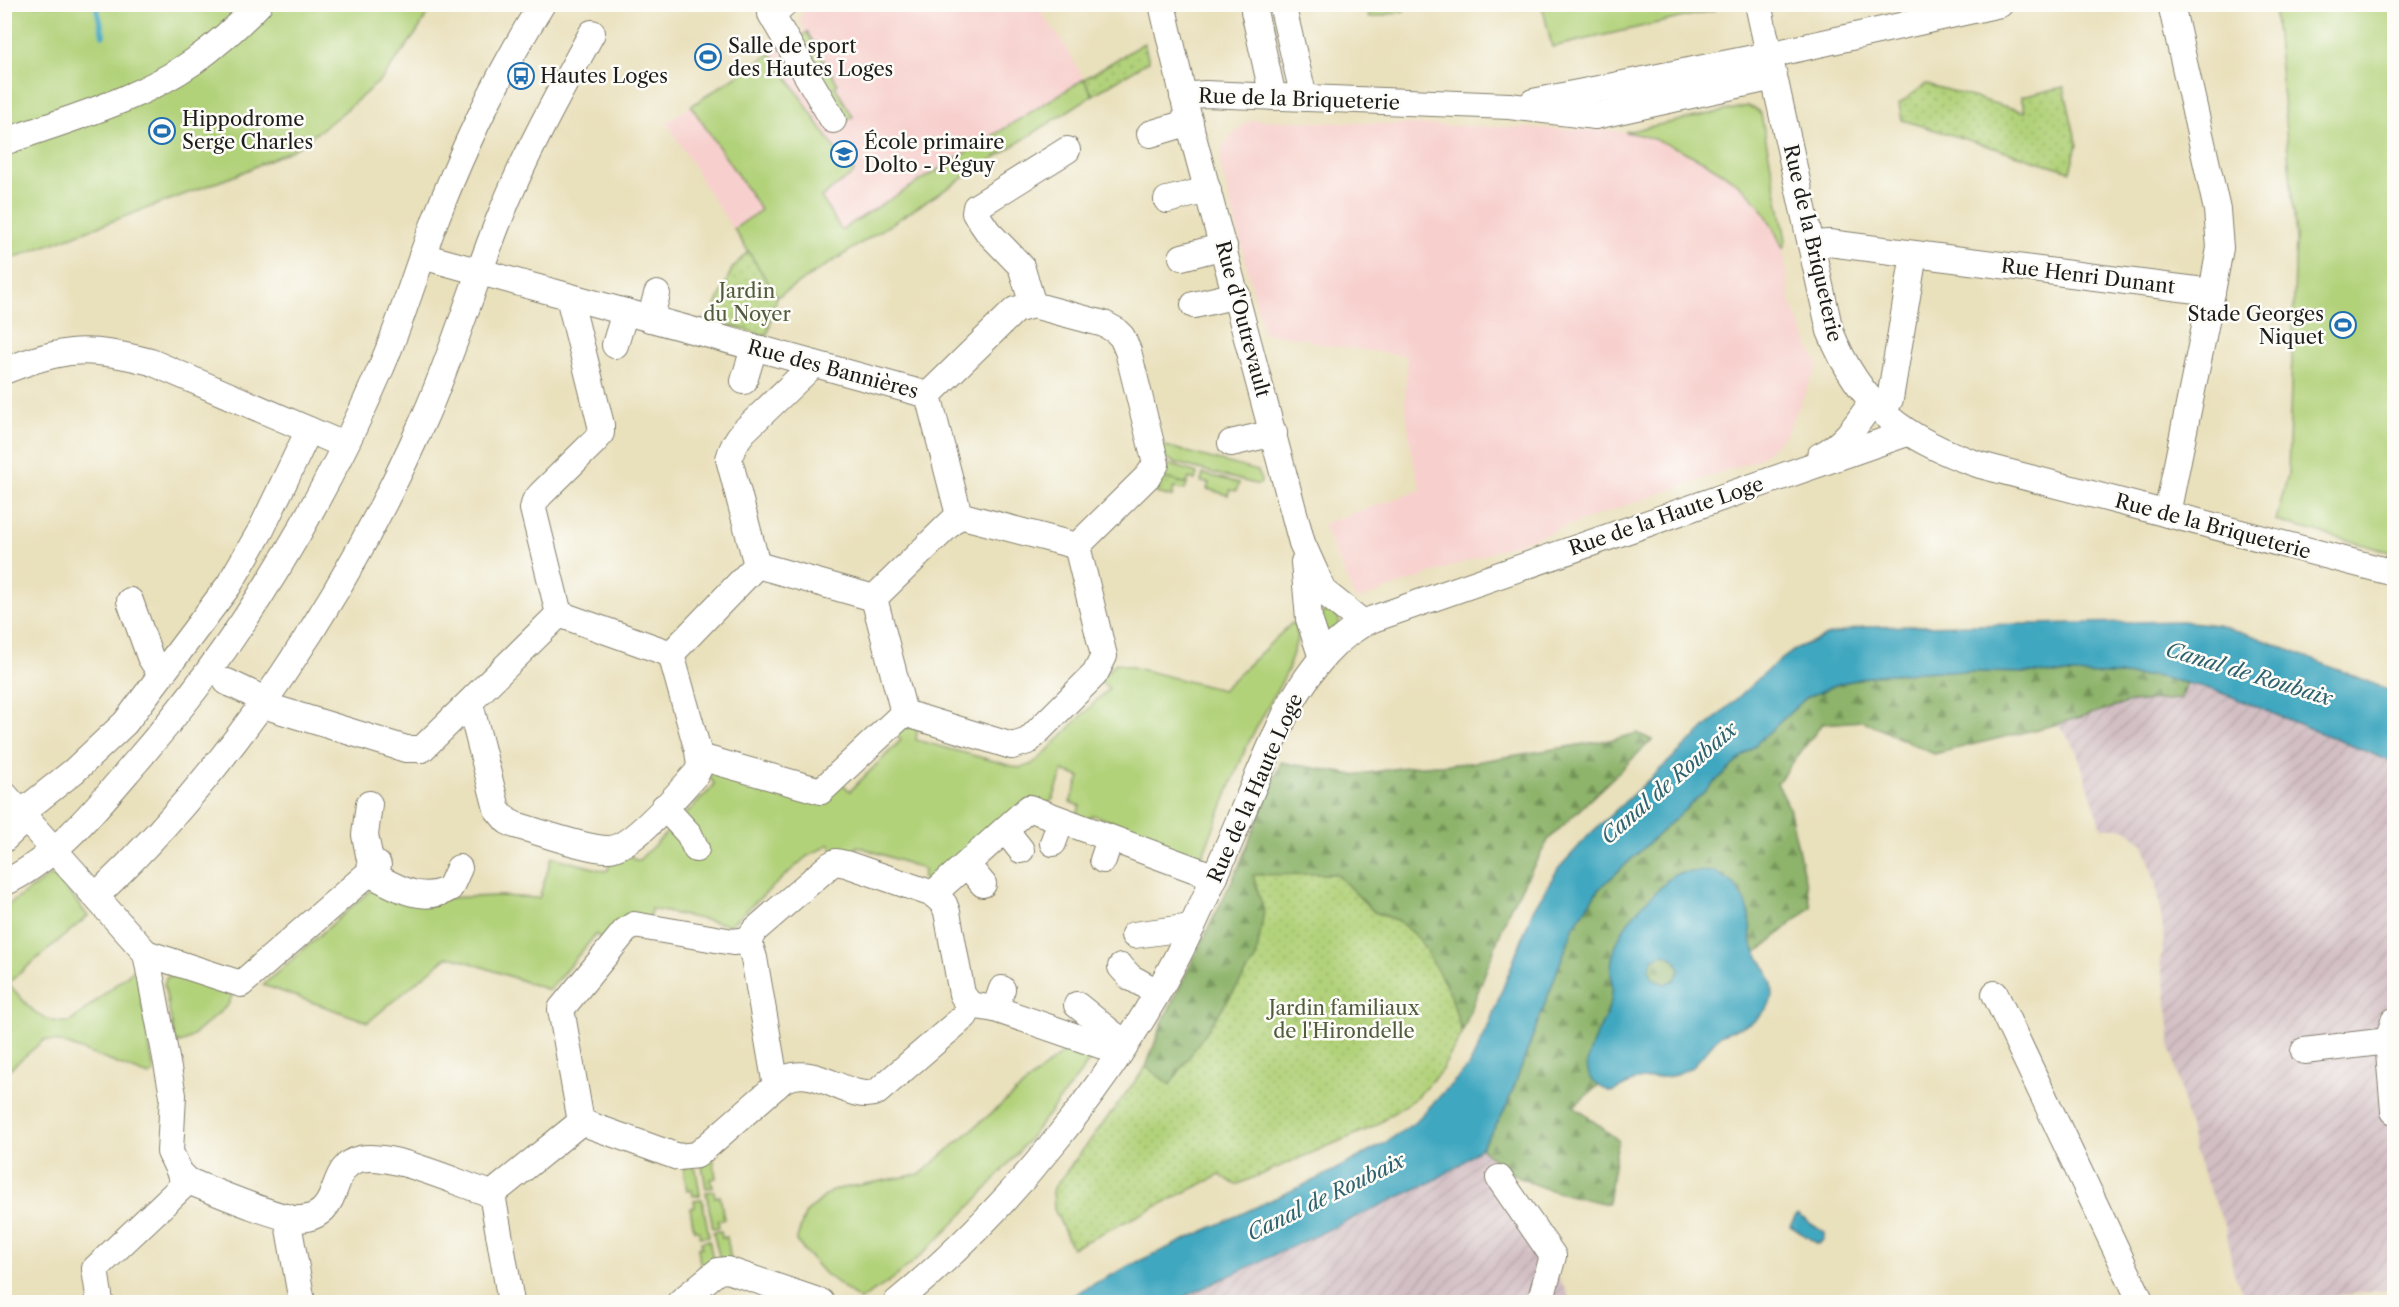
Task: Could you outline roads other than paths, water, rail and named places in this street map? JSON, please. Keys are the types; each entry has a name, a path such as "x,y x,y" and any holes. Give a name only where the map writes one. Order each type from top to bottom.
{"street":[{"path":"4,142 121,100 156,84 193,62 231,32 259,4"},
{"path":"4,883 30,868 52,850 107,795 197,686 250,611 289,550 344,445 387,355 445,197 479,120 542,4"},
{"path":"784,4 771,14 833,120"},
{"name":"Rue de la Briqueterie","path":"1162,4 1183,96 1205,94 1509,106 1604,115 1772,66 1830,331 1847,368 1878,407 1907,433 1946,454 1980,465 2394,573"},
{"path":"1255,4 1254,11 1273,97"},
{"path":"1282,4 1304,98"},
{"path":"1758,4 1772,66 2000,4"},
{"path":"2167,514 2220,248 2217,210 2170,4"},
{"path":"96,896 139,855 224,755 286,672 335,592 378,514 424,419 522,165 542,123 592,33"},
{"name":"Rue d'Outrevault","path":"1183,96 1191,127 1182,192 1222,241 1302,543 1307,607 1322,658"},
{"path":"1151,139 1191,127"},
{"path":"1033,305 1021,266 988,232 975,213 976,207 1067,150"},
{"path":"1181,252 1222,241"},
{"name":"Rue Henri Dunant","path":"1811,244 1828,243 2212,292"},
{"path":"1791,472 1834,449 1878,407 1890,399 1914,254"},
{"name":"Rue des Bannières","path":"422,256 928,395 960,515"},
{"path":"650,319 657,294"},
{"path":"559,614 533,509 535,501 541,494 596,441 601,433 601,425 569,297"},
{"path":"1199,309 1238,299"},
{"path":"928,395 1015,310 1033,305 1104,324 1122,337 1128,351 1157,460 1148,477 1077,546"},
{"path":"615,345 625,312"},
{"path":"744,381 754,348"},
{"path":"4,371 35,359 64,352 91,350 118,353 151,362 344,445"},
{"path":"757,565 729,459 731,450 734,442 744,431 814,364"},
{"path":"4,839 17,809 74,771 125,723 229,585 261,530 309,430"},
{"path":"1231,443 1274,433"},
{"name":"Rue de la Haute Loge","path":"897,1302 1004,1200 1083,1104 1123,1047 1157,992 1192,927 1283,719 1303,683 1339,640 1363,623 1907,433"},
{"path":"874,598 960,515 1077,546"},
{"name":"Rue d'Outrevault","path":"1302,543 1324,592 1363,623"},
{"path":"904,713 1012,746 1028,741 1095,674 1104,656 1077,546"},
{"path":"757,565 874,598"},
{"path":"671,654 757,565"},
{"path":"874,598 904,713"},
{"path":"130,601 150,657 161,675"},
{"path":"559,614 671,654"},
{"path":"227,682 264,700 273,708 406,749 422,749 559,614"},
{"path":"470,704 497,808 507,821 600,849 609,849 627,843 634,837 696,774 700,766 700,757 671,654"},
{"path":"700,757 821,791 904,713"},
{"path":"369,804 365,835 373,869 417,895 431,896 450,888 459,868"},
{"path":"664,807 689,834 696,849"},
{"path":"933,894 975,874 1013,840 1029,808 1057,832 1106,850 1215,877"},
{"path":"17,809 146,953 173,1095 170,1152 180,1173 188,1181 298,1220 319,1214 328,1207 342,1170 351,1162 363,1159 377,1158 402,1164 492,1194"},
{"path":"580,1122 561,1009 625,931 639,925 733,942 748,940 763,923 836,862 933,894 945,904 962,994 1123,1047"},
{"path":"146,953 241,984 373,869"},
{"path":"1134,935 1192,927"},
{"path":"748,940 754,957 776,1086"},
{"path":"1121,967 1141,985 1157,992"},
{"path":"1995,994 2141,1302"},
{"path":"580,1122 678,1157 697,1155 776,1086 791,1076 806,1074 862,1094 877,1092 965,1016 989,1001"},
{"path":"1077,1005 1114,1035 1123,1047"},
{"path":"2304,1051 2391,1031 2394,1112"},
{"path":"492,1194 580,1122"},
{"path":"1499,1178 1553,1256 1540,1302"},
{"path":"100,1302 95,1269 188,1181"},
{"path":"492,1194 511,1302"},
{"path":"287,1217 302,1302"},
{"path":"680,1302 718,1271 727,1270 821,1302"}],"water":[{"name":"Canal de Roubaix","path":"2182,621 2217,625 2254,636 2394,692 2394,763 2230,696 2204,687 2154,676 1938,671 1877,675 1838,684 1806,698 1598,890 1574,926 1507,1105 1481,1147 1462,1163 1435,1180 1173,1302 1064,1302 1082,1290 1139,1261 1323,1176 1380,1146 1414,1123 1469,1066 1487,1029 1533,910 1558,869 1590,834 1770,668 1797,648 1826,636 1863,627"},
{"path":"1714,871 1734,884 1744,899 1749,914 1752,945 1767,970 1772,984 1773,996 1767,1009 1753,1022 1720,1035 1693,1067 1672,1076 1636,1080 1612,1092 1597,1085 1589,1076 1587,1065 1589,1053 1611,999 1611,964 1624,928 1637,911 1673,875","holes":["1664,954 1675,959 1680,969 1675,980 1664,984 1653,979 1649,969 1654,958"]},
{"path":"1797,1214 1825,1233 1823,1240 1818,1244 1790,1226"}],"waterway":[{"path":"96,4 103,35"}],"place":[{"name":"Salle de sport des Hautes Loges","path":"708,57"},
{"name":"Hautes Loges","path":"521,76"},
{"name":"Hippodrome Serge Charles","path":"162,131"},
{"name":"École primaire Dolto - Péguy","path":"844,154"},
{"name":"Stade Georges Niquet","path":"2343,325"}],"park label":[{"name":"Jardin du Noyer","path":"747,302"},
{"name":"Jardin familiaux de l'Hirondelle","path":"1344,1020"}]}
